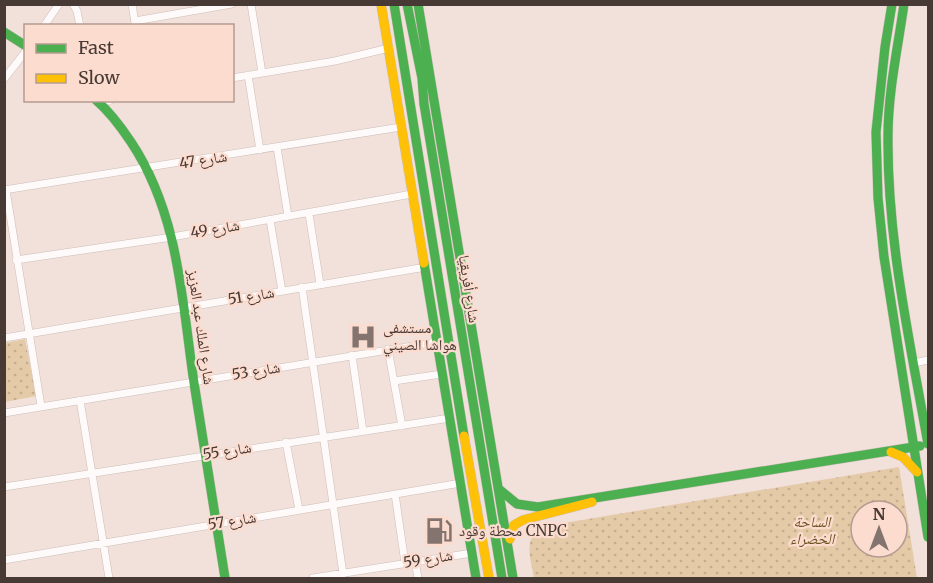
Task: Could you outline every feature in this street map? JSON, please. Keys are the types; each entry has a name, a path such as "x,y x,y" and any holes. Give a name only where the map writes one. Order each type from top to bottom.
{"main road":[{"path":"381,4 476,579"},
{"name":"شارع أفريقيا","path":"394,4 489,579"},
{"name":"شارع أفريقيا","path":"407,4 422,78 424,104 502,579"},
{"name":"شارع أفريقيا","path":"418,4 513,579"},
{"path":"892,4 876,132 877,190 884,257 928,537"},
{"path":"500,490 513,502 529,507 600,499 928,444 895,256 889,199 888,133 904,4"},
{"path":"5,34 24,48"},
{"path":"422,78 429,60"},
{"path":"393,68 406,78"},
{"name":"شارع الملك عبد العزيز","path":"98,102 133,144 162,199 172,237 184,307 225,579"},
{"path":"876,132 888,133"},
{"path":"430,225 444,222"},
{"path":"884,257 895,256"},
{"path":"463,346 476,351"},
{"path":"889,451 903,457 919,474"},
{"path":"509,549 510,533 514,525 522,519 531,515 584,506 600,499"}],"street":[{"path":"45,24 59,4"},
{"path":"73,4 80,24"},
{"path":"132,4 135,23 232,4"},
{"path":"251,4 262,73"},
{"path":"234,78 335,61 389,48"},
{"path":"4,80 24,52"},
{"path":"248,75 260,150"},
{"name":"شارع 47","path":"5,190 401,127"},
{"path":"277,147 288,216"},
{"path":"5,190 41,406"},
{"name":"شارع 49","path":"16,260 172,237 412,194"},
{"path":"309,214 320,284"},
{"path":"270,220 282,291"},
{"name":"شارع 51","path":"4,338 426,267"},
{"path":"302,287 333,505 347,575"},
{"name":"شارع 53","path":"4,412 437,342"},
{"path":"388,349 402,426"},
{"path":"352,355 363,431"},
{"path":"914,363 928,360"},
{"path":"394,381 442,374"},
{"path":"80,400 109,579"},
{"name":"شارع 55","path":"4,487 450,418"},
{"path":"286,442 298,510"},
{"name":"شارع 57","path":"4,560 461,483"},
{"path":"394,494 405,563"},
{"name":"شارع 59","path":"314,579 472,553"},
{"path":"415,561 418,579"}],"green space":[{"path":"25,339 36,396 5,402 5,343"},
{"name":"الساحة الخضراء","path":"899,467 904,499 849,499 849,559 909,559 909,529 917,578 534,578 530,544 540,527"}],"traffic: fast":[{"path":"394,4 464,436"},
{"path":"407,4 422,78 424,104 502,578"},
{"path":"418,4 513,578"},
{"path":"892,4 876,132 878,198 884,257 928,537"},
{"path":"904,4 890,103 888,136 891,214 907,329 928,444"},
{"path":"4,32 24,45"},
{"path":"98,102 131,142 147,170 169,228 181,290 225,578"},
{"path":"424,263 476,578"},
{"path":"500,490 517,504 538,507 920,446"}],"traffic: slow":[{"path":"381,4 424,263"},
{"path":"464,436 489,578"},
{"path":"891,452 903,457 917,472"},
{"path":"510,539 514,525 523,520 592,502"}],"place":[{"name":"مستشفى هواشا الصيني","path":"363,337"},
{"name":"محطة وقود CNPC","path":"439,531"}]}
